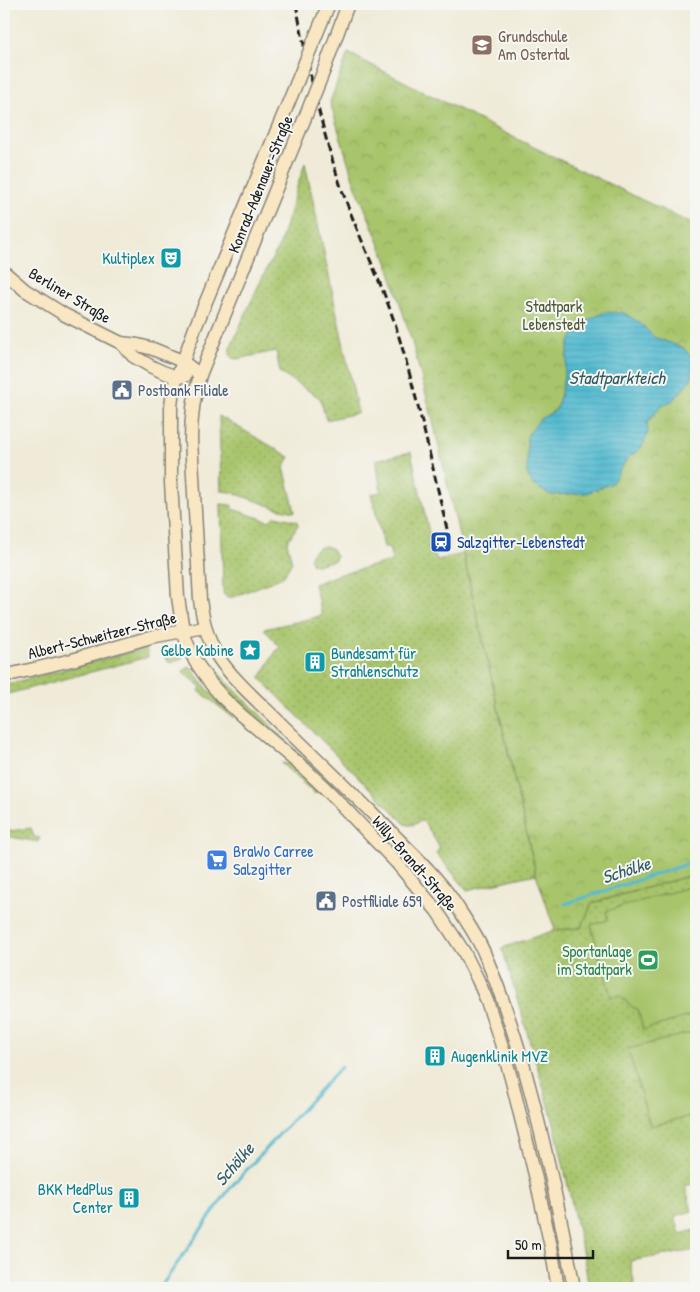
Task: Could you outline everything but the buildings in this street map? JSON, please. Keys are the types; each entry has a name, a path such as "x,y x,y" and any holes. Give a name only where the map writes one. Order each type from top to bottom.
{"street":[{"name":"Konrad-Adenauer-Straße","path":"183,631 178,597 171,482 172,394 182,361 329,4"},
{"name":"Konrad-Adenauer-Straße","path":"205,627 200,600 191,440 194,396 200,375 324,70 348,4"},
{"name":"Berliner Straße","path":"4,272 25,290 65,316 121,343 153,349 182,361"},
{"name":"Berliner Straße","path":"121,343 133,356 177,377"},
{"path":"182,361 200,375"},
{"path":"177,377 200,375"},
{"name":"Albert-Schweitzer-Straße","path":"5,676 72,660 151,637 205,627"},
{"name":"Willy-Brandt-Straße","path":"205,627 216,654 232,674 437,879 451,897 485,954 524,1067 565,1237 574,1288"},
{"name":"Willy-Brandt-Straße","path":"183,631 198,665 223,698 323,786 396,862 437,911 464,952 487,1001 512,1078 551,1247 558,1288"}],"green space":[{"name":"Stadtpark Lebenstedt","path":"348,53 515,138 696,226 696,874 592,903 581,928 555,930 536,874 433,421 412,342 387,262 354,182 330,102"},
{"path":"305,163 358,413 326,420 320,398 280,373 276,351 237,359 232,358 230,354 230,348 261,280 280,244"},
{"path":"219,416 290,457 284,467 295,512 276,508 231,492 221,491"},
{"path":"411,452 432,546 437,560 463,554 536,874 467,890 436,853 440,848 423,820 412,825 405,824 260,678 280,647 264,629 322,615 314,584 337,575 392,561 389,547 384,547 371,494 381,492 376,460"},
{"path":"221,504 232,505 232,509 269,521 275,516 297,521 298,525 287,542 292,562 283,577 233,597 224,595"},
{"path":"326,546 332,549 336,556 335,560 316,565 312,564 310,560 311,554 319,548"},
{"path":"162,645 172,649 183,658 168,662"},
{"path":"146,648 148,657 4,695 4,685"},
{"path":"208,659 225,680 402,851 407,857 403,861 223,690 203,662"},
{"path":"190,667 234,718 199,691 201,687 183,672"},
{"path":"281,763 291,764 319,790 315,794"},
{"path":"31,828 34,837 40,838 38,842 4,837 4,832"},
{"path":"696,874 696,1183 685,1186 692,1211 675,1216 680,1234 695,1230 696,1250 630,1261 635,1288 589,1288 554,1123 502,948 555,930 581,928 592,903"},
{"name":"Sportanlage im Stadtpark","path":"696,885 696,1014 643,1030 638,1009 632,1007 619,995 611,997 591,925 608,920 606,911"},
{"path":"694,1032 696,1039 696,1115 650,1126 628,1049"}],"water":[{"name":"Stadtparkteich","path":"605,312 624,313 640,323 654,337 684,348 692,359 692,378 674,400 662,405 647,423 648,433 642,447 627,459 612,483 587,493 551,495 533,485 527,474 527,436 540,419 556,410 561,393 569,344 577,328"}],"waterway":[{"name":"Schölke","path":"565,904 696,861"},
{"name":"Schölke","path":"160,1288 230,1188 341,1067"}],"railway":[{"path":"296,4 310,74 334,167 348,207 383,290 403,349 447,529"}],"place":[{"name":"Grundschule Am Ostertal","path":"482,45"},
{"name":"Kultiplex","path":"171,258"},
{"name":"Postbank Filiale","path":"122,390"},
{"name":"Salzgitter-Lebenstedt","path":"441,542"},
{"name":"Gelbe Kabine","path":"250,650"},
{"name":"Bundesamt für Strahlenschutz","path":"315,662"},
{"name":"BraWo Carree Salzgitter","path":"217,860"},
{"name":"Postfiliale 659","path":"326,901"},
{"name":"Sportanlage im Stadtpark","path":"648,960"},
{"name":"Augenklinik MVZ","path":"435,1056"},
{"name":"BKK MedPlus Center","path":"129,1198"}]}
